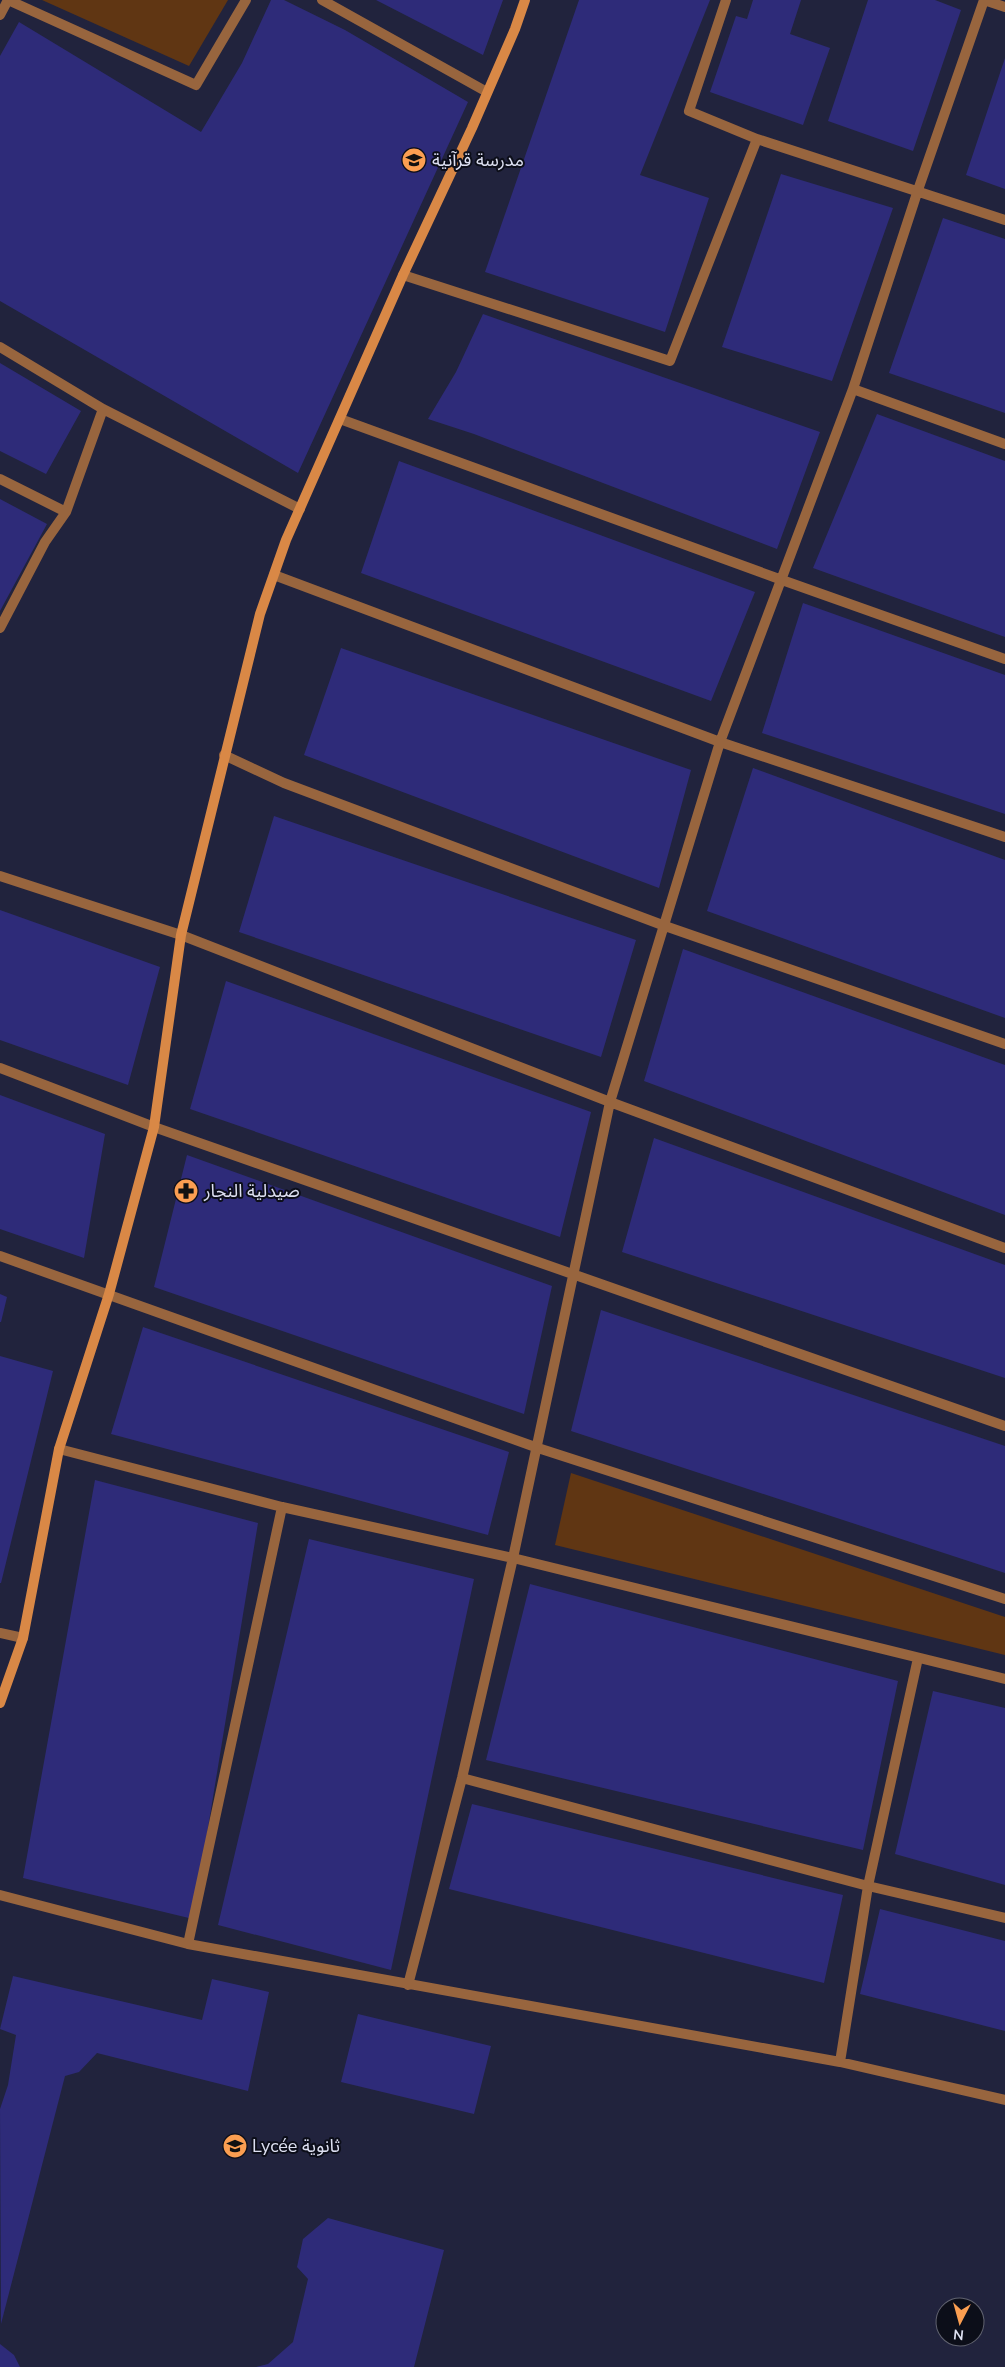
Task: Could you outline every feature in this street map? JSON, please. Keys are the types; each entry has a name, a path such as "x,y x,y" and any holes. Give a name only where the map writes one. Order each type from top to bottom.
{"main road":[{"path":"0,1703 23,1638 59,1449 109,1294 154,1127 181,935 260,614 300,509 403,275 516,29 525,0"}],"street":[{"path":"0,15 8,0 196,85 246,0"},
{"path":"322,0 487,92"},
{"path":"726,0 689,111 757,139 918,190 1005,220"},
{"path":"408,1985 462,1778 538,1448 610,1102 720,742 853,389 918,190 984,0 1005,6"},
{"path":"403,275 670,361 757,139"},
{"path":"0,347 103,409 300,509"},
{"path":"853,389 1005,444"},
{"path":"0,628 46,542 66,512 103,409"},
{"path":"340,419 1005,659"},
{"path":"0,478 66,512"},
{"path":"274,575 720,742 1005,837"},
{"path":"224,755 284,784 664,926 1005,1044"},
{"path":"0,876 181,935 610,1102 1005,1248"},
{"path":"0,1068 154,1127 1005,1426"},
{"path":"0,1256 538,1448 1005,1599"},
{"path":"59,1449 282,1507 512,1558 1005,1679"},
{"path":"188,1944 282,1507"},
{"path":"0,1633 23,1638"},
{"path":"840,2062 868,1886 918,1658"},
{"path":"462,1778 868,1886 1005,1918"},
{"path":"0,1896 188,1944 840,2062 1005,2100"}],"shaded area":[{"path":"42,0 228,0 189,66"},
{"path":"571,1473 1005,1617 1005,1655 555,1545"}],"building":[{"path":"271,0 284,0 345,30 468,102 298,473 0,301 0,56 19,22 201,132 242,63"},
{"path":"376,0 503,0 483,55"},
{"path":"579,0 710,0 640,175 709,198 665,332 485,272"},
{"path":"753,0 801,0 790,34 830,48 803,125 710,92 736,16 747,19"},
{"path":"868,0 935,0 961,10 913,151 828,121"},
{"path":"1005,58 1005,189 966,175"},
{"path":"781,174 893,208 832,381 722,347"},
{"path":"943,218 1005,239 1005,413 889,373"},
{"path":"483,314 820,432 777,549 474,434 428,419 456,372"},
{"path":"0,363 81,411 46,474 0,451"},
{"path":"877,414 1005,461 1005,637 813,568"},
{"path":"399,461 755,592 711,701 361,573"},
{"path":"0,499 47,524 0,611"},
{"path":"803,603 1005,675 1005,814 762,733"},
{"path":"341,648 691,770 659,888 304,755"},
{"path":"753,768 1005,860 1005,1018 707,911"},
{"path":"274,816 636,940 601,1057 239,932"},
{"path":"0,910 160,967 128,1085 0,1040"},
{"path":"683,949 1005,1065 1005,1215 644,1081"},
{"path":"226,981 591,1112 560,1237 190,1109"},
{"path":"0,1095 105,1134 84,1258 0,1229"},
{"path":"654,1138 1005,1265 1005,1378 622,1252"},
{"path":"187,1155 552,1286 524,1414 154,1287"},
{"path":"0,1294 7,1297 1,1322 0,1322"},
{"path":"601,1310 1005,1446 1005,1573 571,1431"},
{"path":"143,1327 509,1452 488,1535 111,1434"},
{"path":"0,1356 53,1371 1,1583 0,1583"},
{"path":"95,1480 258,1523 193,1919 23,1878"},
{"path":"309,1539 474,1579 391,1970 218,1925"},
{"path":"530,1584 898,1681 863,1850 486,1760"},
{"path":"933,1691 1005,1708 1005,1885 895,1854"},
{"path":"472,1804 843,1895 824,1983 449,1889"},
{"path":"880,1909 1005,1941 1005,2031 860,1994"},
{"path":"13,1976 202,2020 212,1979 269,1992 248,2091 97,2053 79,2072 65,2076 1,2324 0,2109 8,2085 16,2035 0,2029"},
{"path":"358,2014 491,2046 474,2114 341,2082"},
{"path":"328,2218 444,2250 414,2367 256,2367 268,2364 293,2342 308,2279 297,2267 303,2239"},
{"path":"0,2344 14,2355 20,2367 0,2367"}],"place":[{"name":"مدرسة قرآنية","path":"414,160"},
{"name":"صيدلية النجار","path":"186,1191"},
{"name":"Lycée ثانوية","path":"235,2146"}]}
